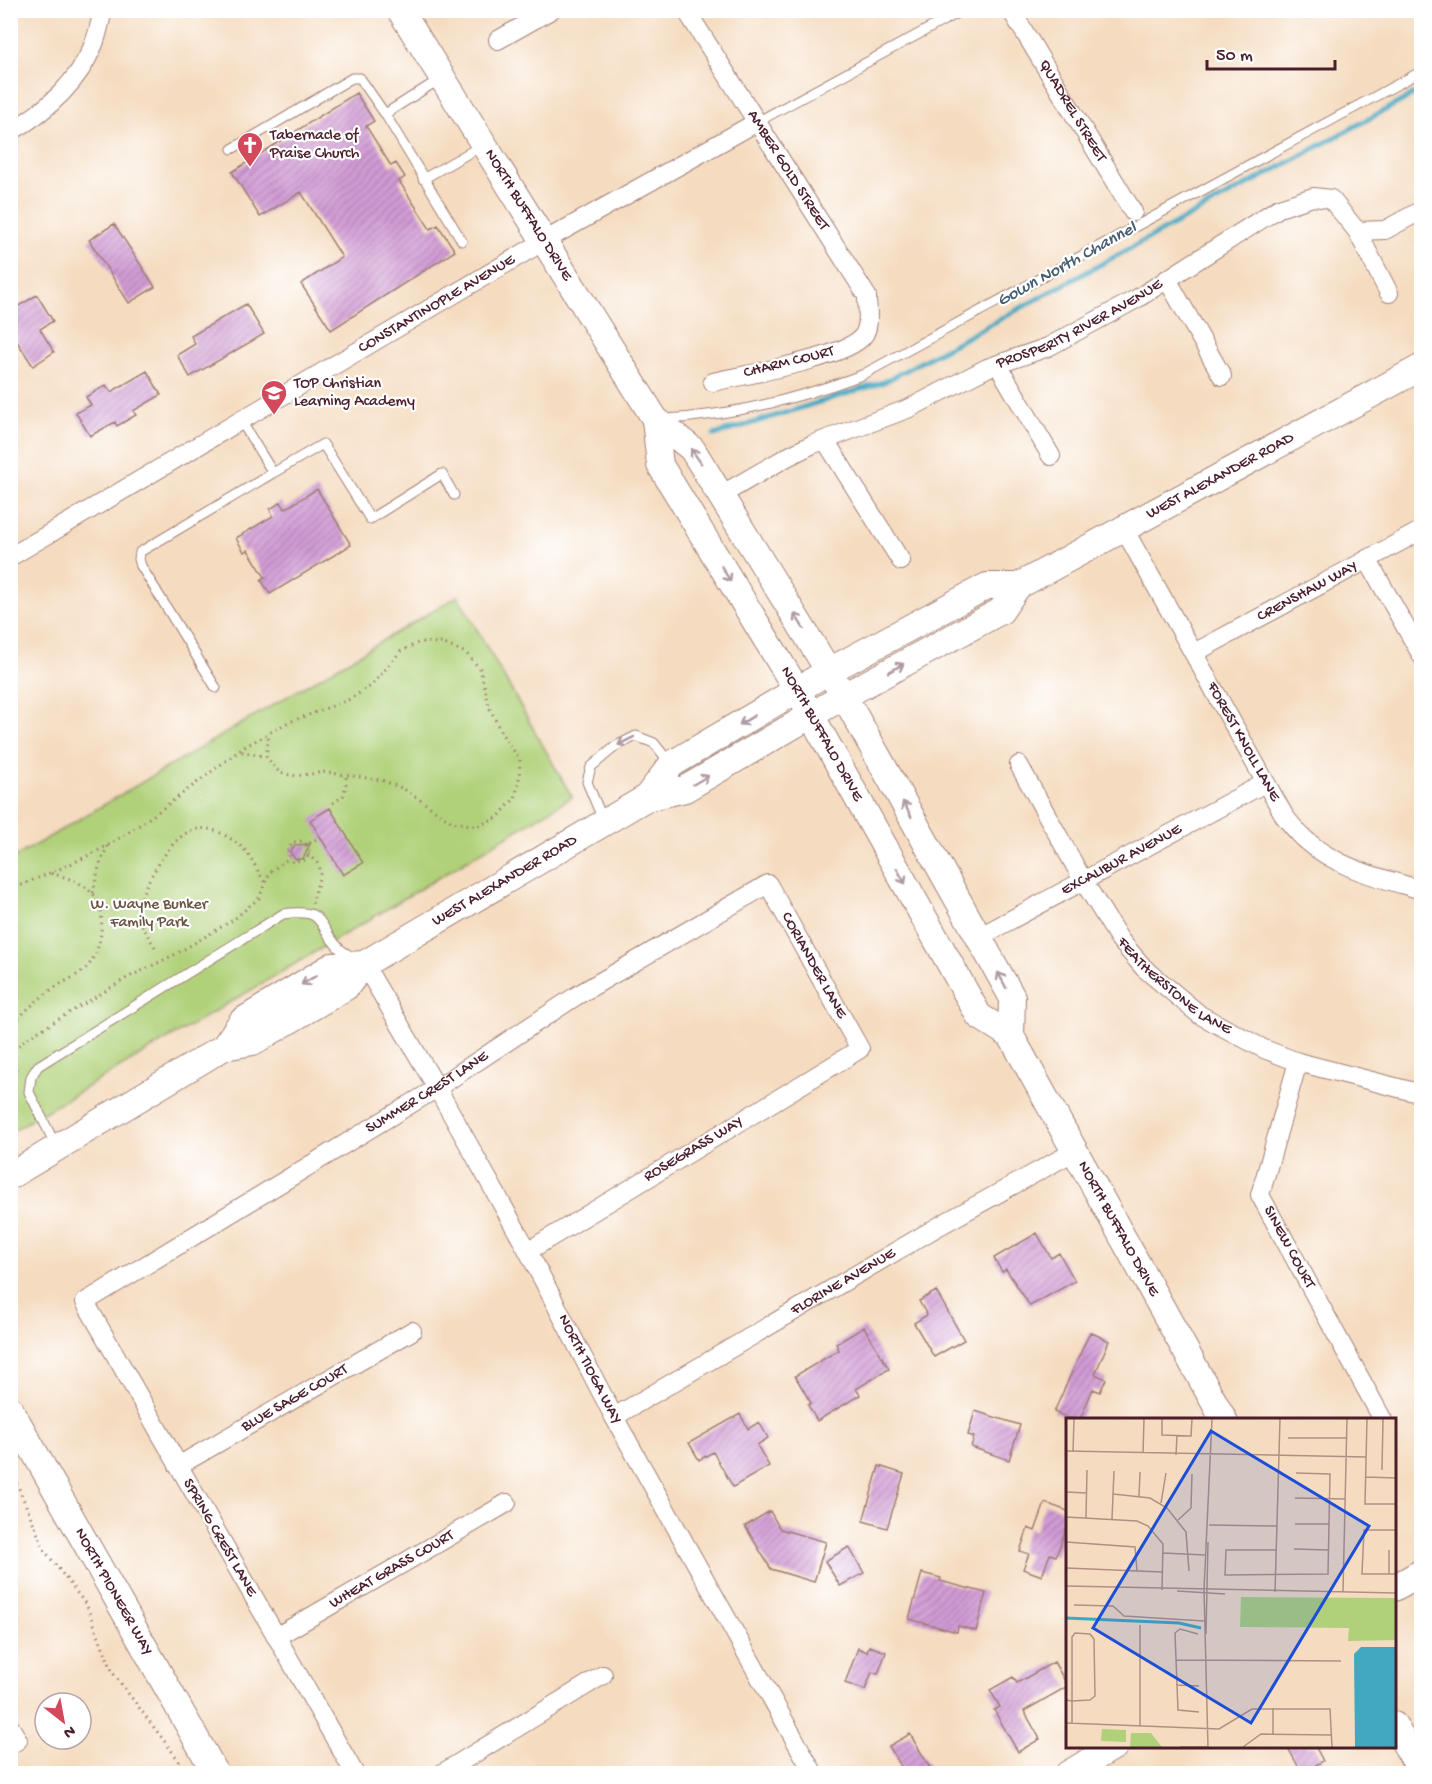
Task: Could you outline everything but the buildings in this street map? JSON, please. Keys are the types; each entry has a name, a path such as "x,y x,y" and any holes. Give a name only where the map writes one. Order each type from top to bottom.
{"main road":[{"name":"NORTH BUFFALO DRIVE","path":"400,10 655,419 692,449 844,696 1012,997 1011,1036"},
{"name":"WEST ALEXANDER ROAD","path":"10,1176 224,1047 242,1021 332,966 364,964 645,798 685,789 844,696 1001,611 1018,586 1422,367"},
{"name":"NORTH BUFFALO DRIVE","path":"655,419 660,465 797,690 979,1016 1011,1036 1223,1418"},
{"name":"WEST ALEXANDER ROAD","path":"645,798 672,764 829,671 987,586 1018,586"},
{"name":"NORTH PIONEER WAY","path":"10,1409 216,1773"},
{"path":"1396,1587 1422,1572"},
{"path":"1396,1727 1422,1773"},
{"path":"1068,1773 1112,1748"}],"street":[{"path":"10,132 51,104 75,77 93,46 103,10"},
{"path":"498,40 551,10"},
{"name":"AMBER GOLD STREET","path":"686,10 867,296 868,325 863,336"},
{"name":"QUADREL STREET","path":"1011,10 1133,212"},
{"name":"CONSTANTINOPLE AVENUE","path":"10,557 544,241 757,122"},
{"name":"PROSPERITY RIVER AVENUE","path":"721,495 786,457 910,408 998,365 1048,347 1138,298 1279,208 1313,197 1331,199 1357,231 1389,293"},
{"path":"1357,231 1385,231 1422,210"},
{"path":"1167,279 1222,376"},
{"name":"CHARM COURT","path":"713,382 828,355 852,345 863,336"},
{"path":"998,365 1051,456"},
{"path":"825,440 901,561"},
{"name":"FOREST KNOLL LANE","path":"1124,529 1285,817 1306,841 1334,860 1366,874 1422,890"},
{"name":"CRENSHAW WAY","path":"1194,653 1422,530"},
{"path":"1367,559 1422,656"},
{"name":"FEATHERSTONE LANE","path":"1019,765 1084,882 1120,940 1144,968 1200,1015 1264,1049 1298,1062 1422,1094"},
{"name":"EXCALIBUR AVENUE","path":"979,937 1265,783"},
{"name":"CORIANDER LANE","path":"768,884 860,1049"},
{"name":"SUMMER CREST LANE","path":"85,1302 437,1088 576,996 768,884"},
{"name":"NORTH TIOGA WAY","path":"364,964 437,1088 528,1251 614,1417 814,1773"},
{"name":"ROSEGRASS WAY","path":"528,1251 860,1049"},
{"name":"SINEW COURT","path":"1298,1062 1260,1195 1382,1418"},
{"name":"FLORINE AVENUE","path":"614,1417 939,1226 1075,1151"},
{"name":"SPRING CREST LANE","path":"85,1302 355,1773"},
{"name":"BLUE SAGE COURT","path":"178,1466 412,1331"},
{"name":"WHEAT GRASS COURT","path":"276,1637 507,1503"},
{"path":"441,1773 603,1675"}],"lane":[{"name":"CONSTANTINOPLE AVENUE","path":"757,122 963,10"},
{"path":"655,419 699,417 820,390 862,375 1422,71"},
{"path":"232,149 352,78 360,78 385,114 462,241"},
{"path":"385,114 442,78"},
{"path":"423,179 483,144"},
{"path":"241,421 273,473"},
{"path":"216,688 141,566 140,552 323,444 370,519 442,474 454,495"},
{"path":"604,822 587,782 591,767 616,746 636,736 654,743 672,764"},
{"path":"57,1148 30,1092 31,1077 38,1066 283,914 305,911 321,921 339,948 364,964"}],"path":[{"path":"10,890 109,844 146,820 239,751 269,733 356,696 371,686 401,651 420,642 442,643 466,653 480,669 490,709 502,735 520,760 519,782 515,798 496,818 478,826 452,822 404,789 389,783 325,772 296,776 280,773 266,757 239,751"},
{"path":"266,757 269,733"},
{"path":"333,803 343,796 346,774"},
{"path":"155,947 140,917 141,898 148,881 166,852 176,839 189,831 206,828 241,846 265,884"},
{"path":"306,845 317,839"},
{"path":"293,842 303,842 309,851 308,854 307,860 292,861 287,852 293,842"},
{"path":"93,893 99,866 109,844"},
{"path":"308,854 321,871 312,904 319,910"},
{"path":"10,1054 24,1040 127,978 176,954 233,920 259,898 270,872 290,857"},
{"path":"10,1027 30,1006 86,969 93,960 99,945 102,921 93,893 73,880 48,872"},
{"path":"10,1473 15,1479 45,1551 87,1606 113,1673 177,1758 184,1773"}],"green space":[{"name":"W. Wayne Bunker Family Park","path":"458,596 572,797 11,1132 10,860"}],"waterway":[{"name":"Gown North Channel","path":"714,435 884,382 1422,90"}],"place":[{"name":"Tabernacle of Praise Church","path":"250,168"},
{"name":"TOP Christian Learning Academy","path":"274,416"}]}
